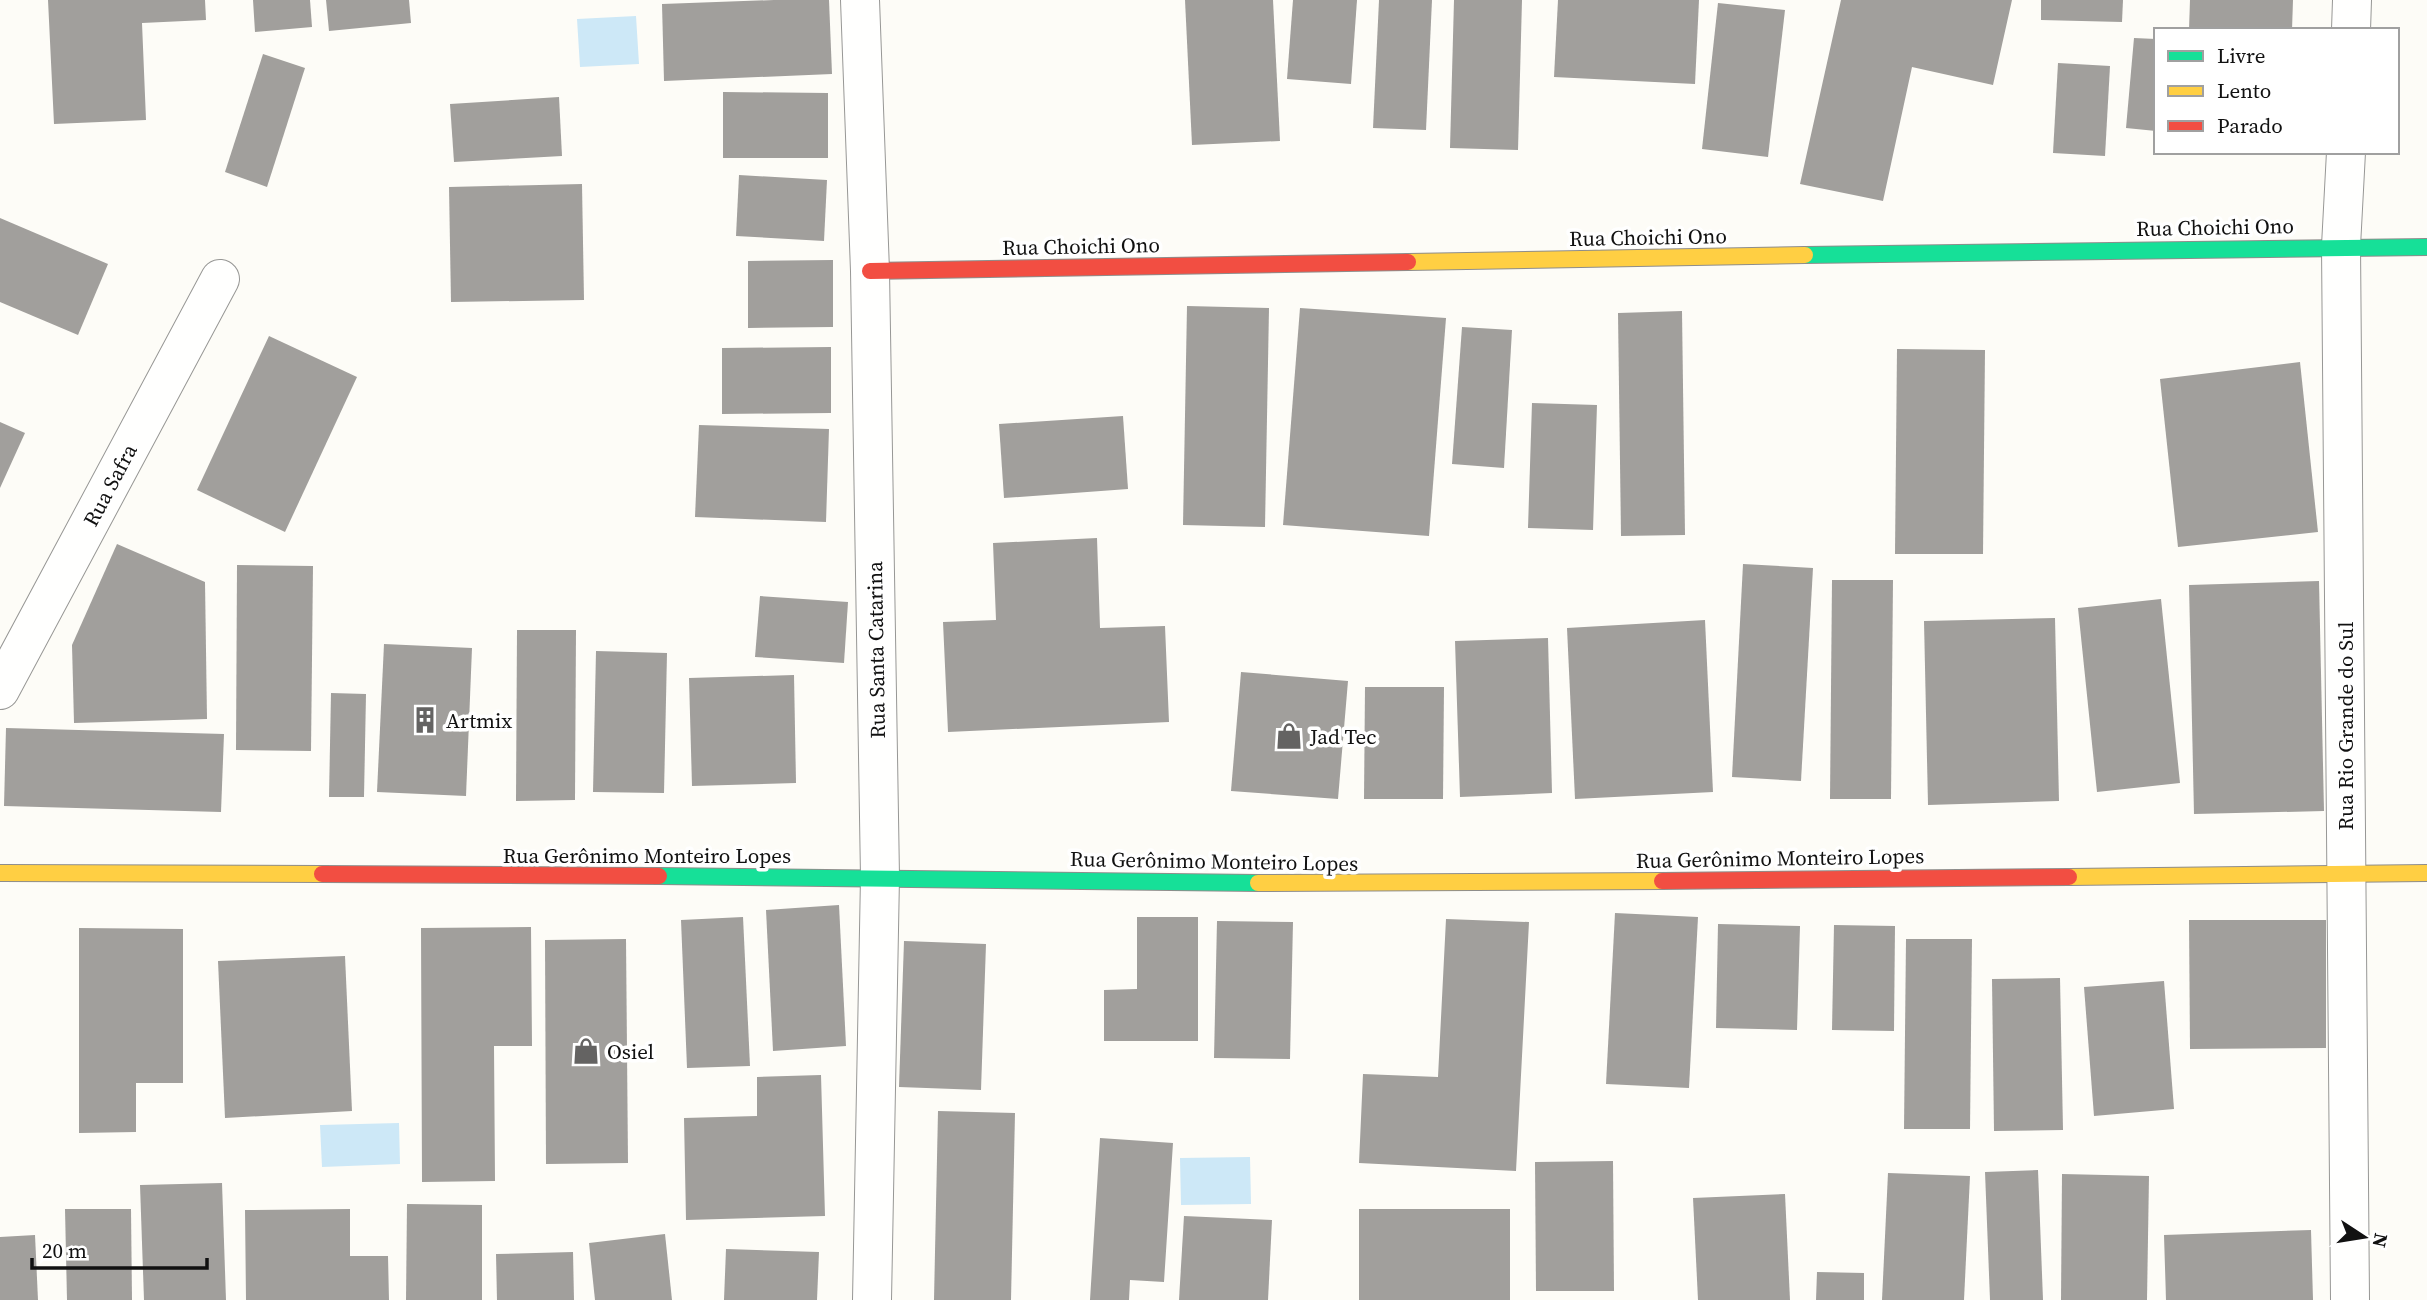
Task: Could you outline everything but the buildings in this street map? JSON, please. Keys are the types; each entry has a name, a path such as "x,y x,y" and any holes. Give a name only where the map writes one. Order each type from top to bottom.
{"street":[{"name":"Rua Santa Catarina","path":"860,0 870,271 880,877 872,1300"},
{"path":"2351,28 2352,0"},
{"name":"Rua Rio Grande do Sul","path":"2346,154 2342,246 2350,1300"},
{"name":"Rua Choichi Ono","path":"870,271 2342,246 2427,247"},
{"name":"Rua Safra","path":"0,690 220,279"},
{"name":"Rua Gerônimo Monteiro Lopes","path":"0,873 880,877 1340,884 2427,873"}],"water":[{"path":"636,16 639,64 580,67 577,19"},
{"path":"399,1123 400,1164 322,1167 320,1125"},
{"path":"1250,1157 1251,1204 1181,1205 1180,1158"}],"traffic: fast":[{"path":"1805,255 2427,247"},
{"path":"659,876 1258,883"}],"traffic: slow":[{"path":"1408,262 1805,255"},
{"path":"0,873 322,874"},
{"path":"2069,877 2427,873"},
{"path":"1258,883 1662,881"}],"traffic: jam":[{"path":"870,271 1408,262"},
{"path":"322,874 659,876"},
{"path":"1662,881 2069,877"}],"place":[{"name":"Artmix","path":"425,720"},
{"name":"Jad Tec","path":"1289,736"},
{"name":"Osiel","path":"586,1051"}]}
